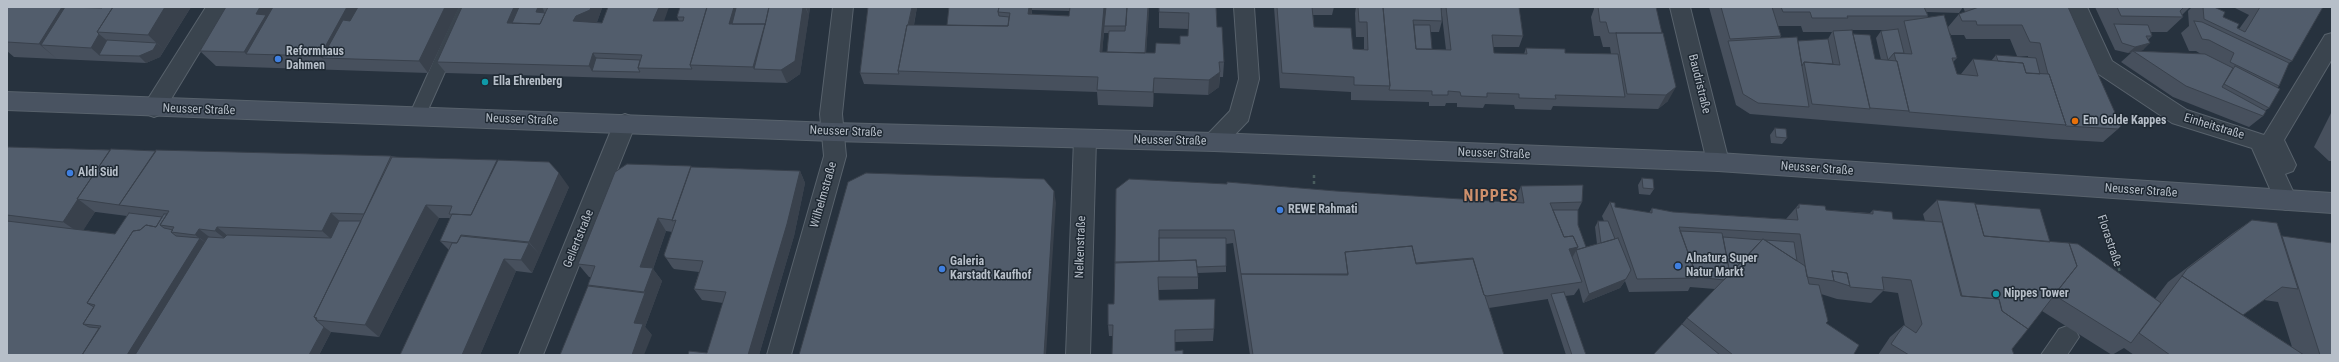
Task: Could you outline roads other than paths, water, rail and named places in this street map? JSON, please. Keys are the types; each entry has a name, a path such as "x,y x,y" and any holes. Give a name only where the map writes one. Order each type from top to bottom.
{"main road":[{"name":"Neusser Straße","path":"7,101 154,108 417,116 833,132 1214,142 1412,152 1718,162 2332,203"}],"street":[{"path":"154,108 217,7"},
{"name":"Wilhelmstraße","path":"779,355 835,156 831,114 843,7"},
{"path":"1214,142 1240,116 1249,79 1244,7"},
{"name":"Baudristraße","path":"1680,7 1718,162"},
{"name":"Einheitstraße","path":"2077,7 2104,66 2180,117 2267,140"},
{"path":"2294,200 2267,140 2332,41"},
{"name":"Gellertstraße","path":"531,355 626,124"},
{"name":"Nelkenstraße","path":"1078,355 1085,139"}],"lane":[{"path":"417,116 466,7"}],"place":[{"name":"Reformhaus Dahmen","path":"278,59"},
{"name":"Ella Ehrenberg","path":"485,82"},
{"name":"Em Golde Kappes","path":"2075,121"},
{"name":"Aldi Süd","path":"70,173"},
{"name":"REWE Rahmati","path":"1280,210"},
{"name":"Alnatura Super Natur Markt","path":"1678,266"},
{"name":"Galeria Karstadt Kaufhof","path":"942,269"},
{"name":"Nippes Tower","path":"1996,294"}],"district":[{"name":"NIPPES","path":"1491,197"}]}
